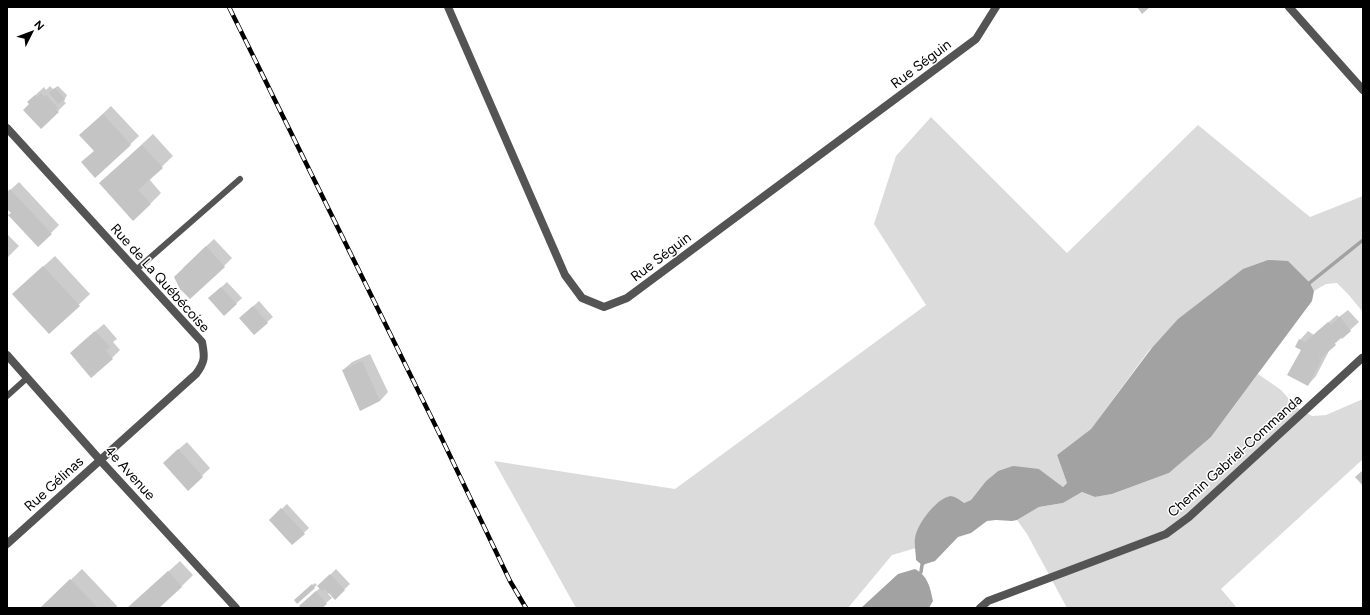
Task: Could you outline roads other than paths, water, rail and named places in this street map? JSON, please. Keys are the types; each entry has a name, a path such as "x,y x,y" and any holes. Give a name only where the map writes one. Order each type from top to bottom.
{"street":[{"name":"Rue Séguin","path":"448,7 565,275 582,298 604,307 626,298 976,39 996,7"},
{"path":"1289,7 1363,90"},
{"name":"Rue de La Québécoise","path":"7,128 202,342 205,354 203,365 196,374 100,460"},
{"name":"4e Avenue","path":"7,355 100,460 236,608"},
{"name":"Chemin Gabriel-Commanda","path":"980,608 988,601 1166,534 1190,517 1362,358"},
{"name":"Rue Gélinas","path":"7,544 100,460"}],"lane":[{"path":"136,270 240,179"},
{"path":"7,396 27,378"}],"waterway":[{"path":"1307,285 1363,240"},
{"path":"921,572 924,562"}],"railway":[{"path":"229,7 442,439 510,581 526,608"}]}
